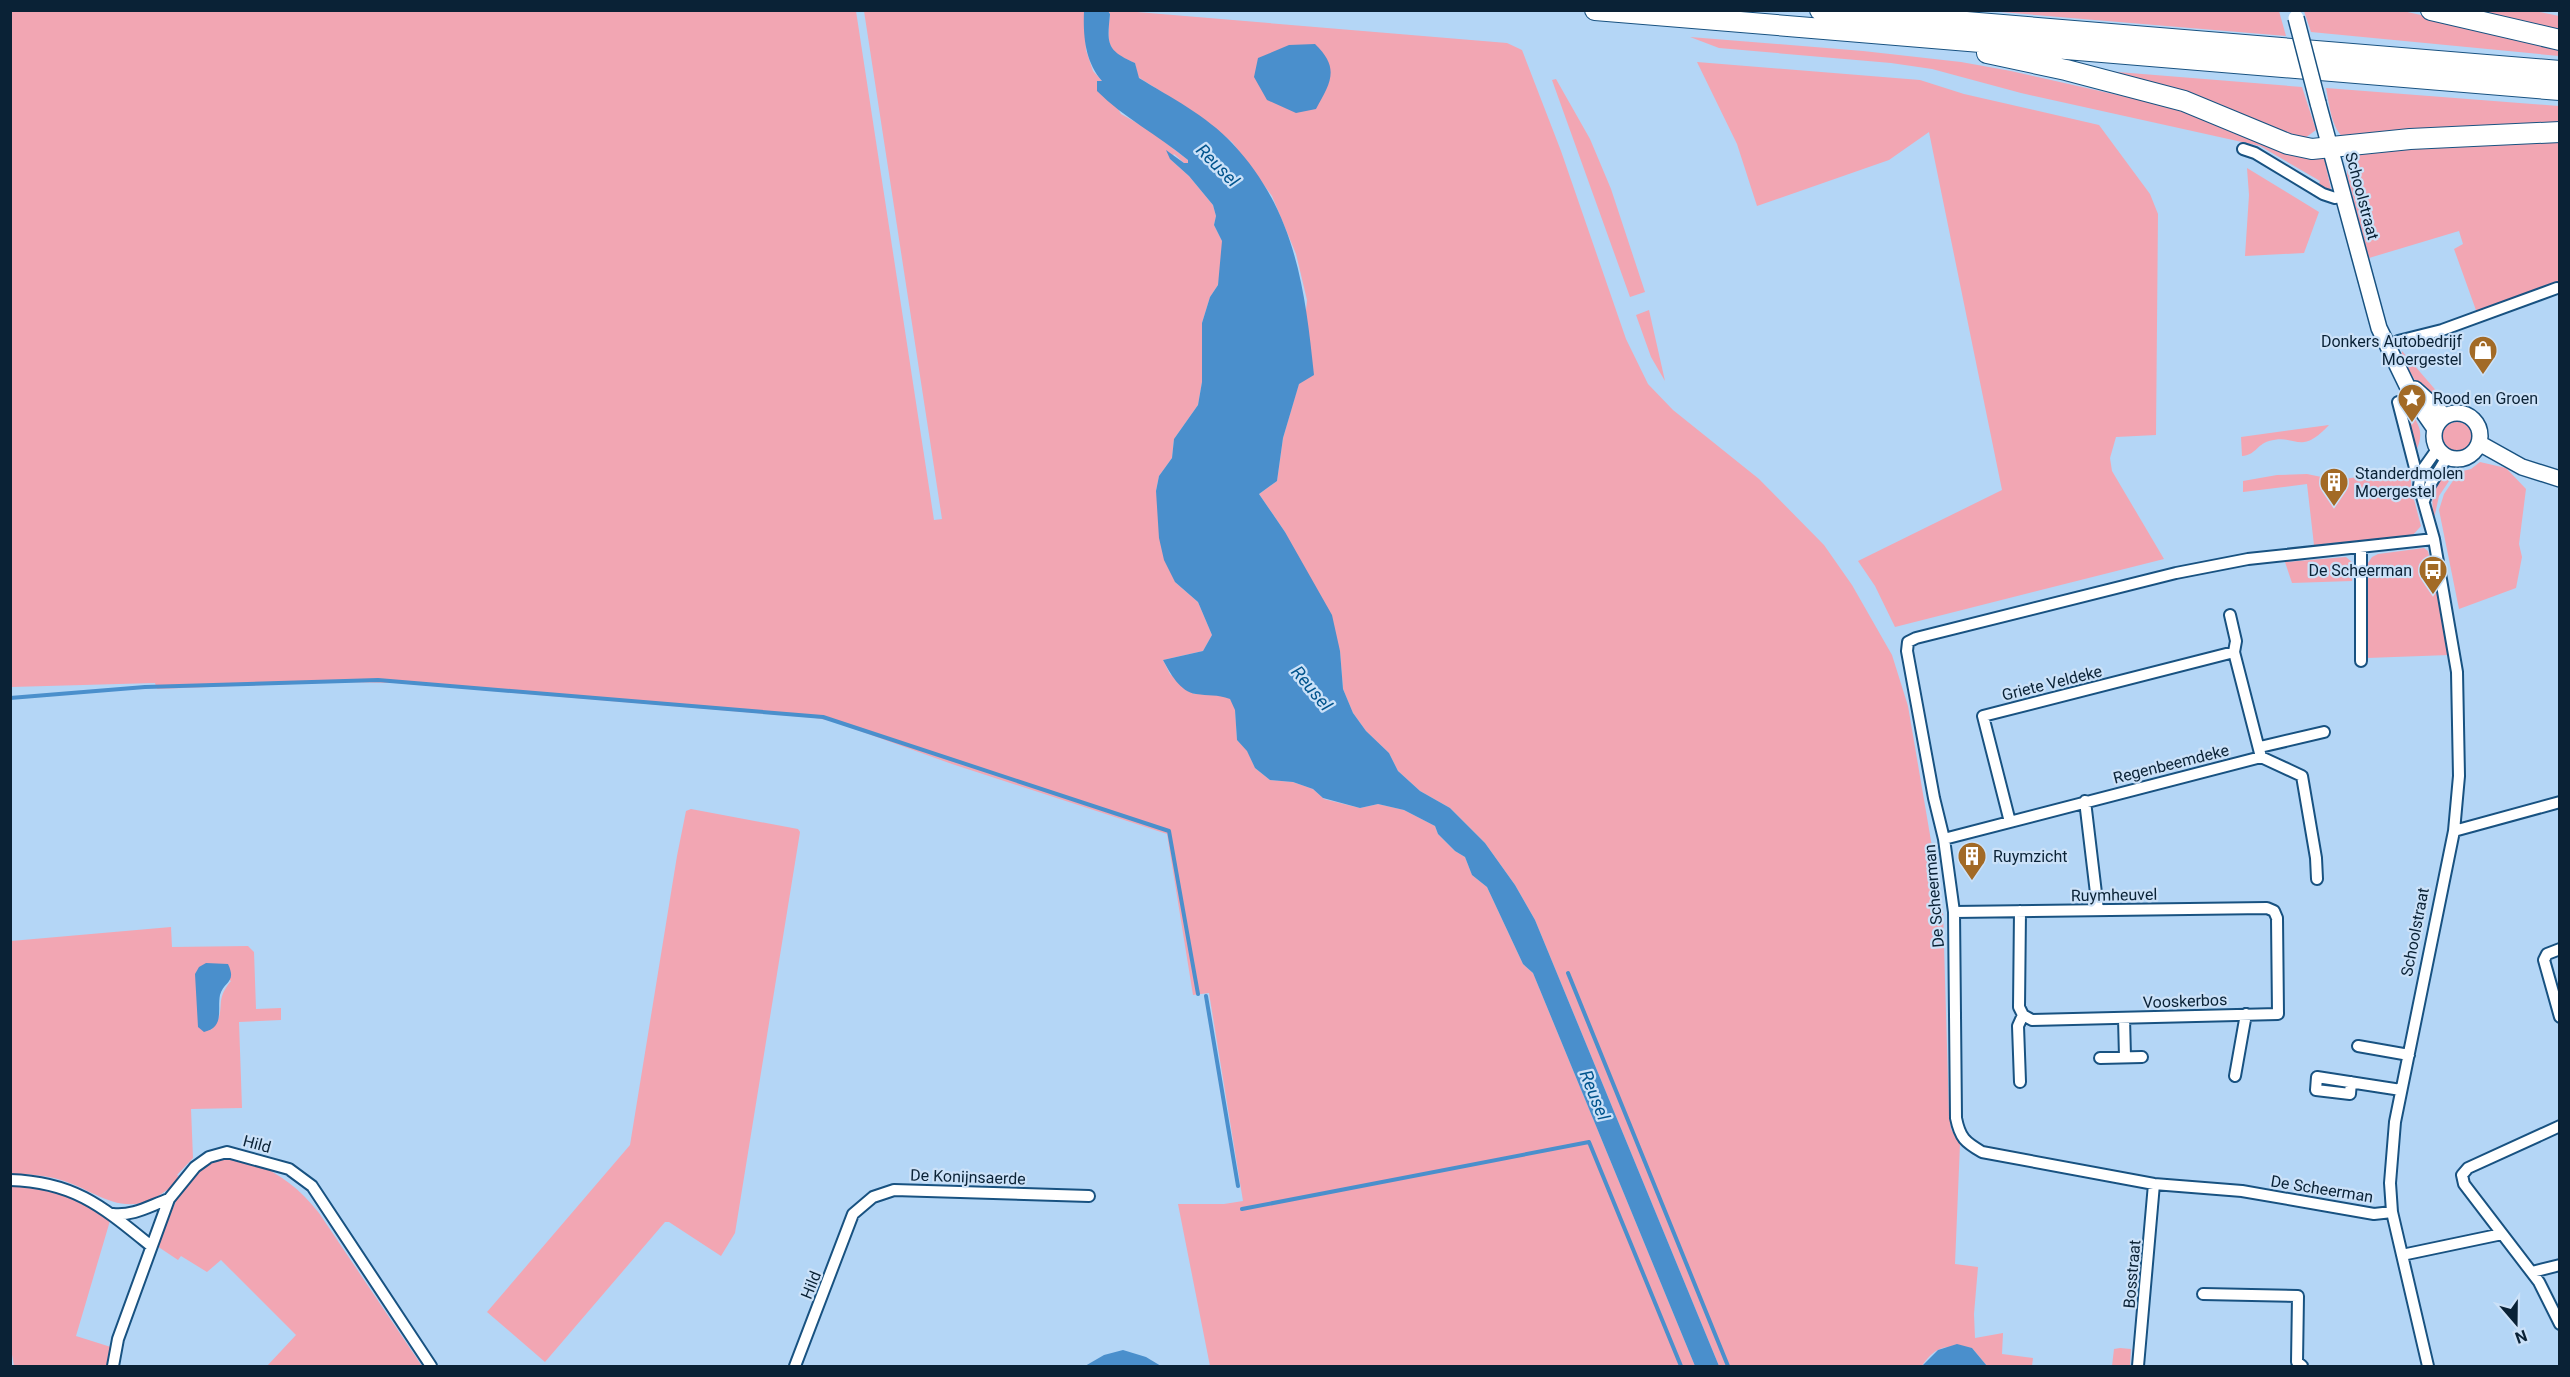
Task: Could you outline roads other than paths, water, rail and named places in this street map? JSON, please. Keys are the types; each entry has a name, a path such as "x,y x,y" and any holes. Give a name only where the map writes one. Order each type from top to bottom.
{"highway":[{"path":"1595,10 2559,90"},
{"path":"1820,10 2559,71"},
{"path":"2431,10 2559,40"},
{"path":"1911,37 2066,70 2173,98 2288,144 2312,149 2331,149 2410,139 2559,132"}],"main road":[{"name":"Schoolstraat","path":"2295,14 2379,328 2404,379 2440,422"},
{"path":"2461,414 2472,418 2479,432 2474,449 2458,459 2442,453 2434,440 2440,422 2461,414"},
{"path":"2474,449 2559,479"}],"street":[{"path":"2243,149 2323,194 2335,198 2343,195"},
{"path":"2398,341 2442,330 2556,288"},
{"name":"Schoolstraat","path":"2398,402 2415,468 2432,480"},
{"path":"2421,472 2442,453"},
{"path":"2424,501 2442,453"},
{"name":"Schoolstraat","path":"2421,472 2419,486 2434,540 2457,672 2460,747 2454,831 2402,1090 2390,1183 2392,1212 2428,1366"},
{"name":"De Scheerman","path":"2392,1212 2374,1214 2242,1191 2154,1184 1982,1152 1968,1144 1959,1133 1956,1118 1954,912 1944,839 1922,740 1907,651 1908,642 1916,638 2176,573 2279,554 2434,540"},
{"path":"2361,547 2361,661"},
{"path":"2230,615 2236,641 2234,652 2261,752 2302,776 2316,858 2317,879"},
{"name":"Griete Veldeke","path":"2010,822 1983,716 2234,652"},
{"name":"Regenbeemdeke","path":"1944,839 2261,752 2324,732"},
{"path":"2085,801 2098,910"},
{"path":"2454,831 2559,802"},
{"name":"Ruymheuvel","path":"1954,912 2267,908 2274,911"},
{"path":"2020,911 2019,1007 2023,1015 2018,1026 2020,1082"},
{"name":"Vooskerbos","path":"2023,1015 2032,1020 2278,1014 2277,918 2274,911"},
{"path":"2559,949 2547,954 2544,960 2559,1017"},
{"name":"Vooskerbos","path":"2235,1076 2246,1014"},
{"name":"Vooskerbos","path":"2124,1018 2125,1058"},
{"path":"2358,1046 2409,1055"},
{"path":"2100,1058 2142,1057"},
{"path":"2351,1082 2402,1090"},
{"path":"2559,1126 2468,1168 2462,1175 2464,1184 2532,1272 2559,1324"},
{"name":"Hild","path":"113,1366 118,1339 169,1199 195,1167 209,1157 227,1152 289,1169 302,1177 322,1198 431,1366"},
{"path":"10,1180 44,1182 66,1188 113,1214 152,1246"},
{"name":"Bosstraat","path":"2138,1366 2154,1184"},
{"name":"De Konijnsaerde","path":"853,1215 873,1197 894,1190 1089,1196"},
{"path":"113,1214 135,1213 169,1199"},
{"name":"Hild","path":"795,1366 853,1215"},
{"path":"2402,1255 2502,1234"},
{"path":"2532,1272 2559,1265"},
{"path":"2203,1294 2298,1296 2296,1362 2302,1366"}],"water":[{"name":"Reusel","path":"1084,11 1108,11 1110,14 1109,39 1114,50 1135,63 1139,78 1200,116 1222,133 1253,169 1270,195 1283,223 1301,281 1314,375 1299,384 1283,438 1277,481 1259,494 1285,532 1332,615 1340,651 1343,689 1353,713 1366,731 1389,753 1398,771 1420,791 1450,808 1485,843 1515,885 1535,920 1719,1366 1695,1366 1533,973 1523,964 1487,887 1472,875 1465,857 1455,851 1438,834 1435,826 1404,810 1378,804 1360,808 1323,798 1313,789 1293,782 1270,780 1255,768 1247,751 1237,740 1235,710 1230,699 1185,690 1176,681 1163,660 1203,651 1212,635 1198,602 1175,582 1164,560 1159,538 1156,491 1159,476 1172,458 1174,439 1198,405 1202,382 1202,323 1210,297 1218,285 1222,241 1214,225 1216,216 1213,205 1189,176 1170,159 1166,150 1184,163 1188,163 1188,160 1118,110 1097,91 1097,81 1102,81 1092,65 1086,48"},
{"path":"1315,44 1328,60 1330,68 1329,83 1316,109 1296,113 1267,100 1254,77 1258,58 1289,45"},
{"path":"206,963 228,964 231,975 220,995 218,1022 211,1030 204,1032 198,1027 195,974 199,967"},
{"path":"1957,1344 1972,1348 1987,1366 1922,1366 1938,1350"},
{"path":"1123,1350 1146,1357 1161,1366 1085,1366 1104,1355"}],"waterway":[{"path":"10,698 145,687 378,680 823,717 1169,831 1198,994"},
{"path":"1568,973 1728,1366"},
{"path":"1206,996 1238,1186"},
{"path":"1242,1209 1589,1142 1681,1366"}],"place":[{"name":"Donkers Autobedrijf Moergestel","path":"2483,376"},
{"name":"Rood en Groen","path":"2412,424"},
{"name":"Standerdmolen Moergestel","path":"2334,508"},
{"name":"De Scheerman","path":"2433,596"},
{"name":"Ruymzicht","path":"1972,882"}]}
